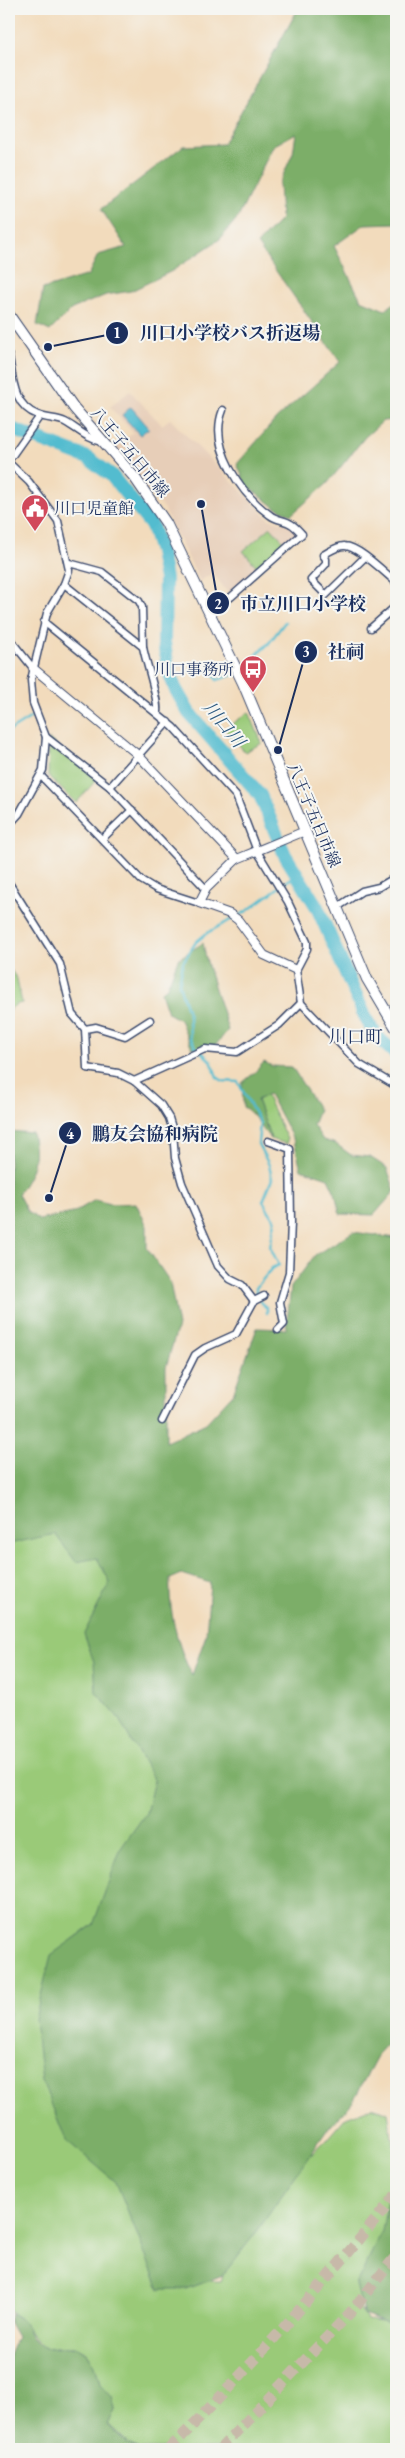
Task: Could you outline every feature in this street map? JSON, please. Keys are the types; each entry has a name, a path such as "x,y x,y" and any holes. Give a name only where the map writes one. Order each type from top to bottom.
{"main road":[{"name":"八王子五日市線","path":"9,317 74,408 135,478 160,512 242,684 372,990 396,1028"}],"street":[{"path":"9,356 18,401 26,409 40,416 63,421 92,440 103,442"},
{"path":"208,610 231,597 302,534 292,524 271,516 241,486 223,455 218,421 223,410"},
{"path":"9,826 19,814 41,776 46,749 46,737 33,704 31,680 44,622 51,604 68,576 69,563 58,521 29,482 9,461 40,416"},
{"path":"365,557 326,595 312,580 326,564 326,559 323,555 343,545 353,548 365,557 396,582"},
{"path":"69,563 102,572 140,601 143,610 144,647 148,673 158,701 156,712"},
{"path":"64,584 144,647"},
{"path":"371,628 396,606"},
{"path":"44,622 168,722 236,796 260,850 307,942 307,949 296,970 301,1003 359,1064 396,1086"},
{"path":"9,638 33,668 138,755 237,859"},
{"path":"110,787 168,722"},
{"path":"46,737 110,787 206,888"},
{"path":"41,776 128,868 151,887 236,918 264,955 296,970"},
{"path":"102,839 132,810"},
{"path":"199,903 206,888 237,859 305,831"},
{"path":"336,908 362,891 379,887 396,877"},
{"path":"9,883 60,964 72,1014 85,1029 88,1068 118,1073 134,1081 160,1105 169,1118 173,1131 175,1158 182,1183 218,1266 230,1279 242,1285 255,1301"},
{"path":"134,1081 202,1050 237,1052 279,1025 301,1003"},
{"path":"85,1029 96,1027 125,1036 150,1020"},
{"path":"268,1141 290,1149 289,1272 280,1302 284,1324 278,1330"},
{"path":"162,1421 195,1355 205,1348 236,1334 255,1301 264,1296"}],"shaded area":[{"path":"130,391 162,425 170,419 269,519 292,525 301,533 231,597 213,573 200,581 164,509 115,448 133,433 110,407"}],"green space":[{"path":"298,9 396,9 396,223 365,224 334,246 361,300 385,310 396,302 396,420 383,421 365,437 327,484 291,515 275,507 246,485 237,464 276,419 340,362 257,244 281,219 279,184 293,153 296,133 273,146 239,216 220,239 172,271 131,291 106,295 72,309 50,331 37,325 43,289 88,275 98,255 126,247 101,209 183,146 223,144"},
{"path":"271,527 286,544 259,569 243,551"},
{"path":"249,712 262,743 245,752 225,729"},
{"path":"49,739 98,778 76,803 48,776"},
{"path":"203,943 228,1030 215,1046 192,1048 180,1020 168,1013 161,992 167,987 178,959"},
{"path":"9,967 17,979 22,1003 13,1007 9,1015"},
{"path":"264,1062 272,1066 292,1067 319,1110 313,1125 323,1140 336,1144 351,1155 370,1157 387,1168 395,1191 374,1215 340,1214 335,1193 328,1178 301,1169 294,1141 269,1094 257,1100 271,1139 251,1113 243,1107 242,1083"},
{"path":"266,1095 287,1139 287,1144 271,1139 257,1100"},
{"path":"9,1131 32,1133 34,1142 33,1165 18,1194 27,1211 39,1220 73,1213 95,1200 111,1204 136,1203 147,1226 147,1248 170,1282 178,1326 166,1367 166,1442 206,1423 233,1394 257,1328 286,1329 291,1287 315,1255 353,1232 396,1238 396,2034 378,2054 352,2103 327,2130 258,2230 223,2275 186,2289 159,2289 116,2182 66,2140 42,2081 35,2019 51,1955 93,1925 121,1848 146,1813 154,1780 117,1716 96,1692 94,1662 84,1634 110,1582 97,1558 76,1562 55,1534 9,1544","holes":["182,1574 210,1583 206,1635 192,1675 182,1653 172,1616 170,1579"]},
{"path":"9,1498 105,1507 165,1792 101,1919 72,1940 56,1957 188,2259 209,2281 221,2281 228,2260 281,2182 325,2141 346,2117 372,2107 388,2113 396,2162 396,2207 365,2268 359,2307 367,2320 396,2324 396,2449 139,2449 129,2444 108,2424 115,2410 112,2397 96,2387 93,2363 89,2356 77,2348 45,2348 35,2339 20,2319 9,2311"},
{"path":"396,2172 396,2327 364,2315 356,2285 382,2231 392,2177"},
{"path":"11,2314 22,2320 34,2340 45,2348 78,2347 87,2353 95,2365 100,2384 112,2397 115,2410 108,2425 128,2444 139,2449 9,2449 9,2355 17,2337 9,2323"}],"water":[{"path":"131,407 149,428 140,435 122,415"}],"waterway":[{"name":"川口川","path":"9,428 88,458 111,475 152,526 160,552 165,579 164,642 168,669 175,688 189,713 260,795 285,855 317,907 367,1021 378,1038 396,1054"},
{"path":"243,668 269,643 285,622"},
{"path":"213,674 217,680 233,675"},
{"path":"9,731 33,716"},
{"path":"267,1313 267,1308 261,1303 256,1294 256,1288 272,1268 279,1265 270,1247 275,1221 263,1201 272,1179 269,1165 258,1144 260,1123 238,1082 223,1081 217,1077 211,1061 196,1047 190,1038 189,1016 179,984 183,962 196,942 207,933 247,911 297,874"}],"tunnel":[{"path":"169,2449 229,2388 286,2325 396,2195"},
{"path":"220,2449 350,2313 396,2256"}],"place":[{"name":"川口小学校バス折返場","path":"48,347"},
{"name":"市立川口小学校","path":"201,504"},
{"name":"川口児童館","path":"35,532"},
{"name":"川口事務所","path":"253,693"},
{"name":"社祠","path":"278,750"},
{"name":"鵬友会協和病院","path":"49,1198"}],"district":[{"name":"川口町","path":"356,1036"}]}
